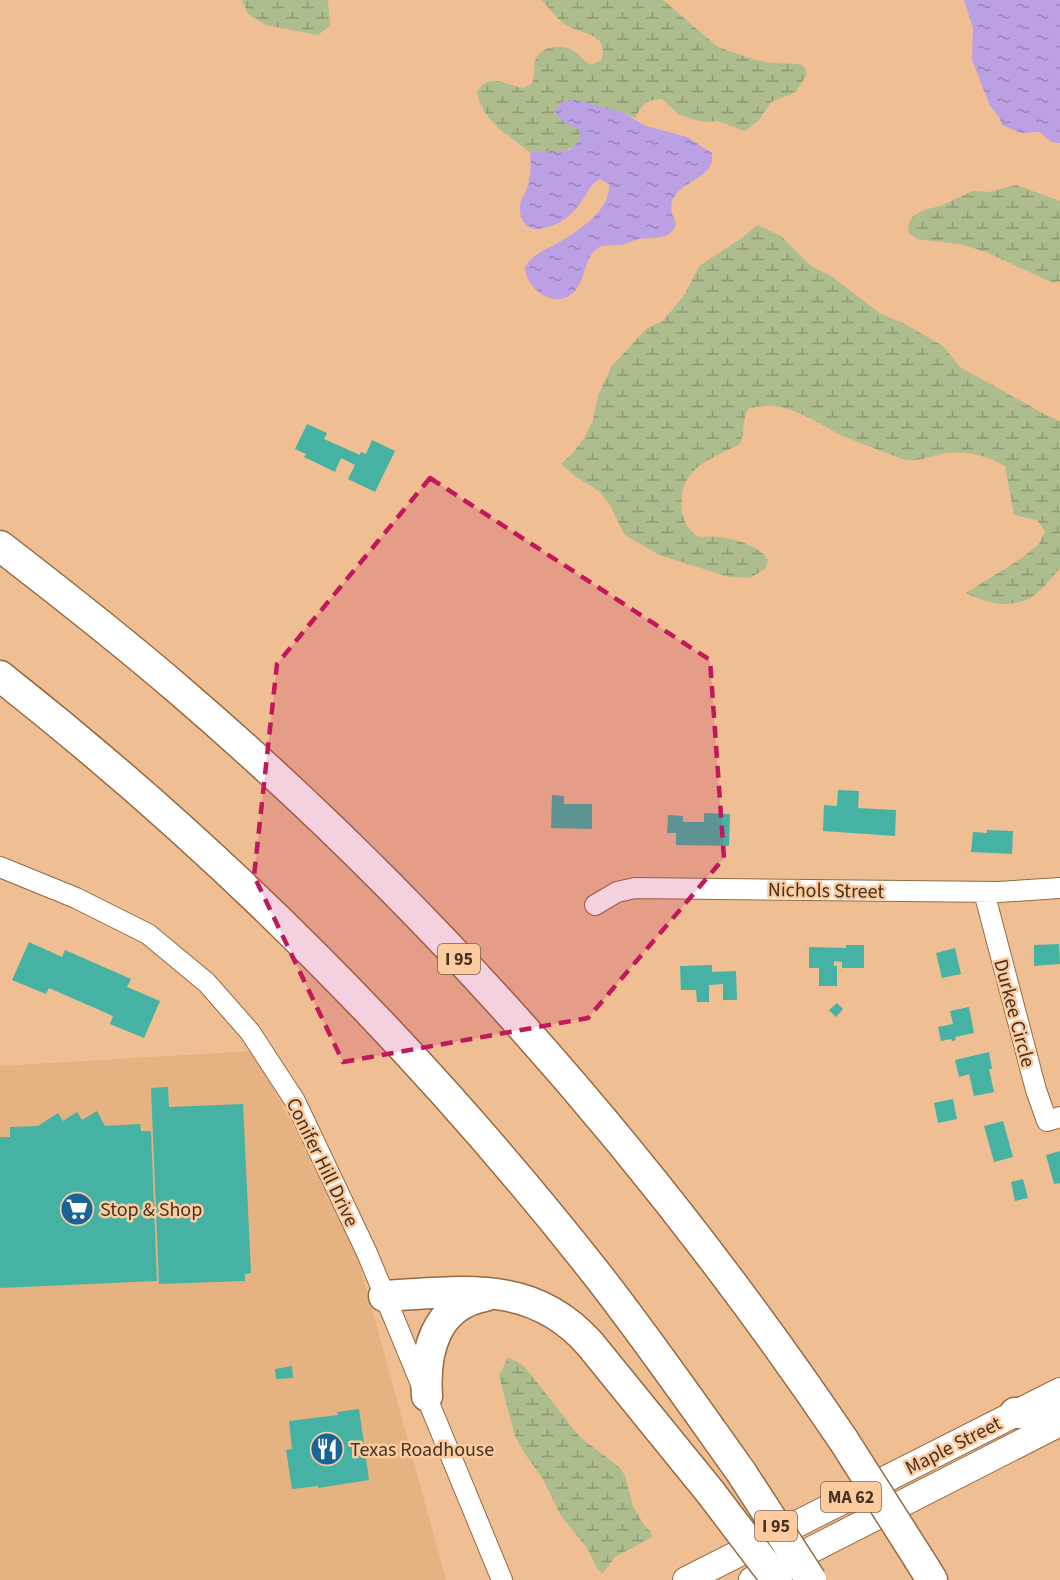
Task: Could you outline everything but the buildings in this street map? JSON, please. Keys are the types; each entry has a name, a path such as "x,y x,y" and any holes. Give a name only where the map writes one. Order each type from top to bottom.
{"highway":[{"name":"I 95","path":"0,546 78,606 196,706 325,824 427,925 554,1063 644,1169 744,1299 844,1441 926,1570"},
{"name":"I 95","path":"0,676 113,769 254,898 346,989 425,1073 516,1175 655,1352 741,1472 811,1580"},
{"path":"384,1296 455,1293 494,1294 527,1299 573,1326 711,1493 777,1580"},
{"path":"426,1396 425,1377 428,1352 444,1320 461,1305 482,1296 494,1294"},
{"path":"1015,1413 1047,1413 1060,1418"}],"main road":[{"name":"Maple Street","path":"686,1580 1060,1391"},
{"name":"Maple Street","path":"752,1580 1060,1423"}],"street":[{"name":"Conifer Hill Drive","path":"0,867 76,898 148,934 207,983 250,1032 295,1101 368,1252 501,1580"},
{"name":"Nichols Street","path":"595,905 617,892 635,888 984,892 1060,888"},
{"name":"Durkee Circle","path":"984,892 1036,1090 1047,1121 1060,1117"}],"highlighted area":[{"path":"430,478 710,660 724,858 588,1018 343,1062 254,876 277,664"}],"shaded area":[{"path":"253,1051 293,1125 341,1224 354,1243 446,1580 0,1580 0,1066"}],"green space":[{"path":"242,0 328,0 330,26 318,35 266,25 248,14"},
{"path":"541,0 663,0 718,47 755,60 800,64 805,68 807,74 796,92 771,102 759,120 745,131 717,121 706,122 691,119 678,114 662,99 657,99 645,104 635,118 622,112 565,123 581,130 580,139 576,145 563,151 530,152 497,127 485,112 477,92 487,82 492,81 523,88 531,84 535,61 542,51 549,48 569,49 591,65 601,60 603,51 598,40 566,25"},
{"path":"1016,185 1060,201 1060,281 1053,283 986,252 959,244 917,239 909,233 908,225 913,216 924,210 940,206 973,191 989,192"},
{"path":"757,225 781,236 811,266 831,276 881,314 903,323 943,346 960,367 1060,421 1060,568 1034,596 1006,604 981,600 966,593 1019,560 1039,544 1045,531 1037,520 1014,515 1005,466 978,455 948,453 919,460 902,459 850,439 789,409 762,406 748,409 740,444 697,467 690,475 682,496 682,511 688,527 696,535 739,541 759,550 768,560 765,569 750,578 729,577 659,555 624,534 610,505 599,491 576,477 561,464 584,438 593,420 598,396 611,367 647,328 663,321 685,294 699,266 742,238"},
{"path":"508,1357 528,1371 579,1436 620,1468 625,1476 633,1506 643,1524 651,1532 652,1537 615,1557 602,1574 587,1548 561,1516 543,1479 515,1436 499,1376"}],"water":[{"path":"964,0 1060,0 1060,143 1051,142 1040,132 1021,133 1002,125 990,106 972,60 973,28"},
{"path":"575,100 622,112 646,126 687,137 712,153 711,164 705,172 679,191 673,199 671,209 676,223 671,233 621,245 601,246 588,260 580,283 574,292 562,299 554,299 540,293 534,287 529,281 525,267 537,254 571,235 594,217 605,202 609,184 600,179 597,181 571,214 553,226 533,229 527,226 520,208 529,181 530,152 570,150 579,141 580,130 565,123 555,114 556,108 563,101"}],"place":[{"name":"Stop & Shop","path":"77,1209"},
{"name":"Texas Roadhouse","path":"327,1449"}]}
